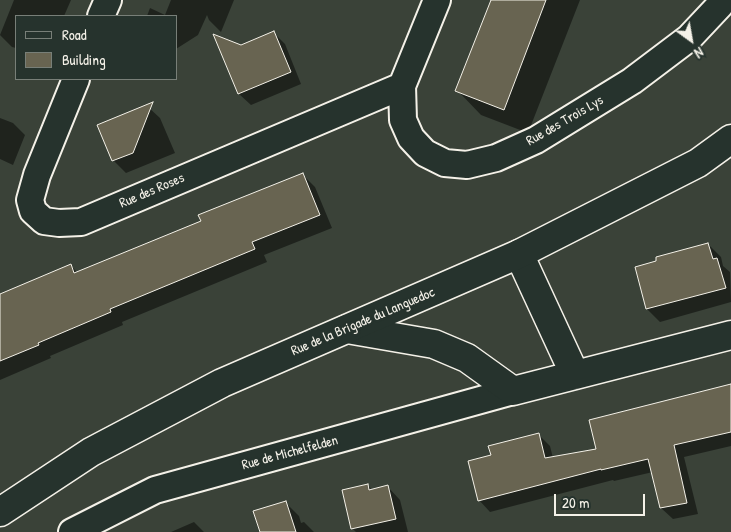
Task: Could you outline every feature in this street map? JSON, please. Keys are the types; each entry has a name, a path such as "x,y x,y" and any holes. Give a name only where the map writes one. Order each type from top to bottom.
{"main road":[{"name":"Rue de la Brigade du Languedoc","path":"0,512 91,452 222,383 519,254 698,163 731,139"},
{"path":"519,254 575,375"},
{"path":"347,329 434,344 467,358 514,391 731,335"}],"street":[{"path":"101,15 108,0"},
{"name":"Rue des Trois Lys","path":"437,0 402,86 403,120 411,138 425,153 445,163 467,165 496,158 536,140 632,81 688,38 723,0"},
{"name":"Rue des Roses","path":"76,80 37,175 30,200 33,211 44,221 59,224 81,222 402,86"},
{"name":"Rue de Michelfelden","path":"72,532 155,490 514,391"}],"building":[{"path":"491,0 546,0 504,110 455,91"},
{"path":"274,31 291,72 238,94 213,34 241,45"},
{"path":"153,102 133,153 112,161 97,125"},
{"path":"303,173 320,215 252,242 255,249 110,309 111,312 0,361 0,294 71,264 74,273 201,221 198,215"},
{"path":"708,243 713,259 717,258 726,288 646,309 635,267 656,261 656,257"},
{"path":"731,384 731,432 674,445 687,503 660,508 648,459 601,469 478,501 468,461 491,455 488,446 539,433 545,458 596,449 589,420"},
{"path":"368,484 369,490 388,485 396,519 351,529 342,490"},
{"path":"286,501 296,532 260,532 253,511"}]}
